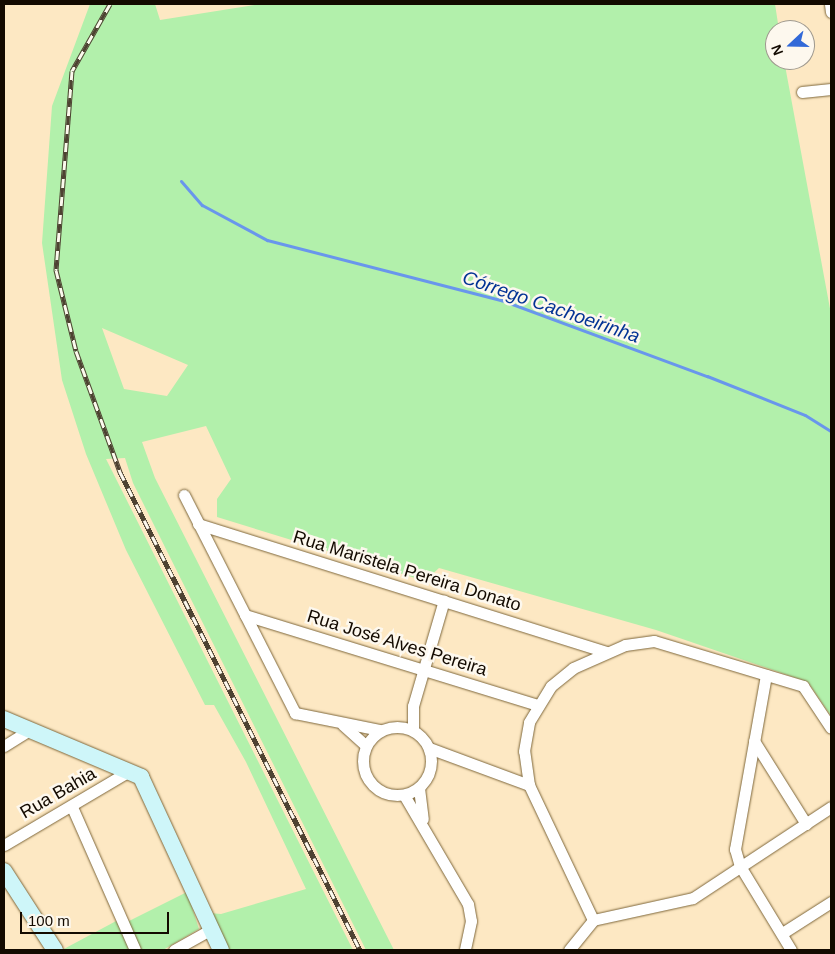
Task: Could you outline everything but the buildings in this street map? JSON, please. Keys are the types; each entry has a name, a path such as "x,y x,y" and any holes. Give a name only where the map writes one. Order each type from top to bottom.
{"street":[{"path":"830,4 831,12"},
{"path":"802,92 831,89"},
{"path":"184,495 295,713 343,725 380,730 397,726 413,730 429,748 454,760 529,785"},
{"name":"Rua Maristela Pereira Donato","path":"198,524 606,652"},
{"path":"413,730 413,706 444,600"},
{"name":"Rua José Alves Pereira","path":"245,615 538,705"},
{"path":"593,920 529,785 524,751 529,722 538,705 551,686 572,668 606,652 654,642 803,686 831,728"},
{"path":"766,675 735,849 740,866 784,932 791,950"},
{"path":"397,726 413,706"},
{"path":"4,719 129,771 144,781 210,930 221,950"},
{"path":"343,725 366,746"},
{"path":"4,746 30,730"},
{"path":"380,730 366,746 363,765 370,782 385,794 404,795 419,788"},
{"path":"754,741 806,824"},
{"path":"423,820 419,788 431,766 429,748"},
{"path":"431,766 454,760"},
{"name":"Rua Bahia","path":"4,845 72,807 129,771"},
{"path":"404,795 423,820 468,904 471,921 465,950"},
{"path":"72,807 135,950"},
{"path":"569,950 593,920 693,898 831,807"},
{"path":"4,870 55,950"},
{"path":"784,932 831,902"},
{"path":"174,950 210,930"}],"green space":[{"path":"90,4 155,4 160,20 260,4 775,4 777,20 765,20 765,70 786,70 831,314 831,716 808,682 656,630 439,568 425,581 217,517 217,499 231,479 206,426 142,442 155,478 394,950 366,950 133,483 125,458 106,459 353,950 228,950 209,913 221,914 306,889 246,762 214,705 205,705 126,550 86,454 62,380 42,243 52,106","holes":["102,328 188,365 167,396 124,389"]},
{"path":"187,892 199,929 163,950 139,950 127,922"},
{"path":"118,920 131,950 62,950"}],"waterway":[{"name":"Córrego Cachoeirinha","path":"181,181 202,205 267,240 501,300 707,376 805,415 831,431"}],"railway":[{"path":"110,4 72,71 56,270 76,351 120,472 360,950"}]}
